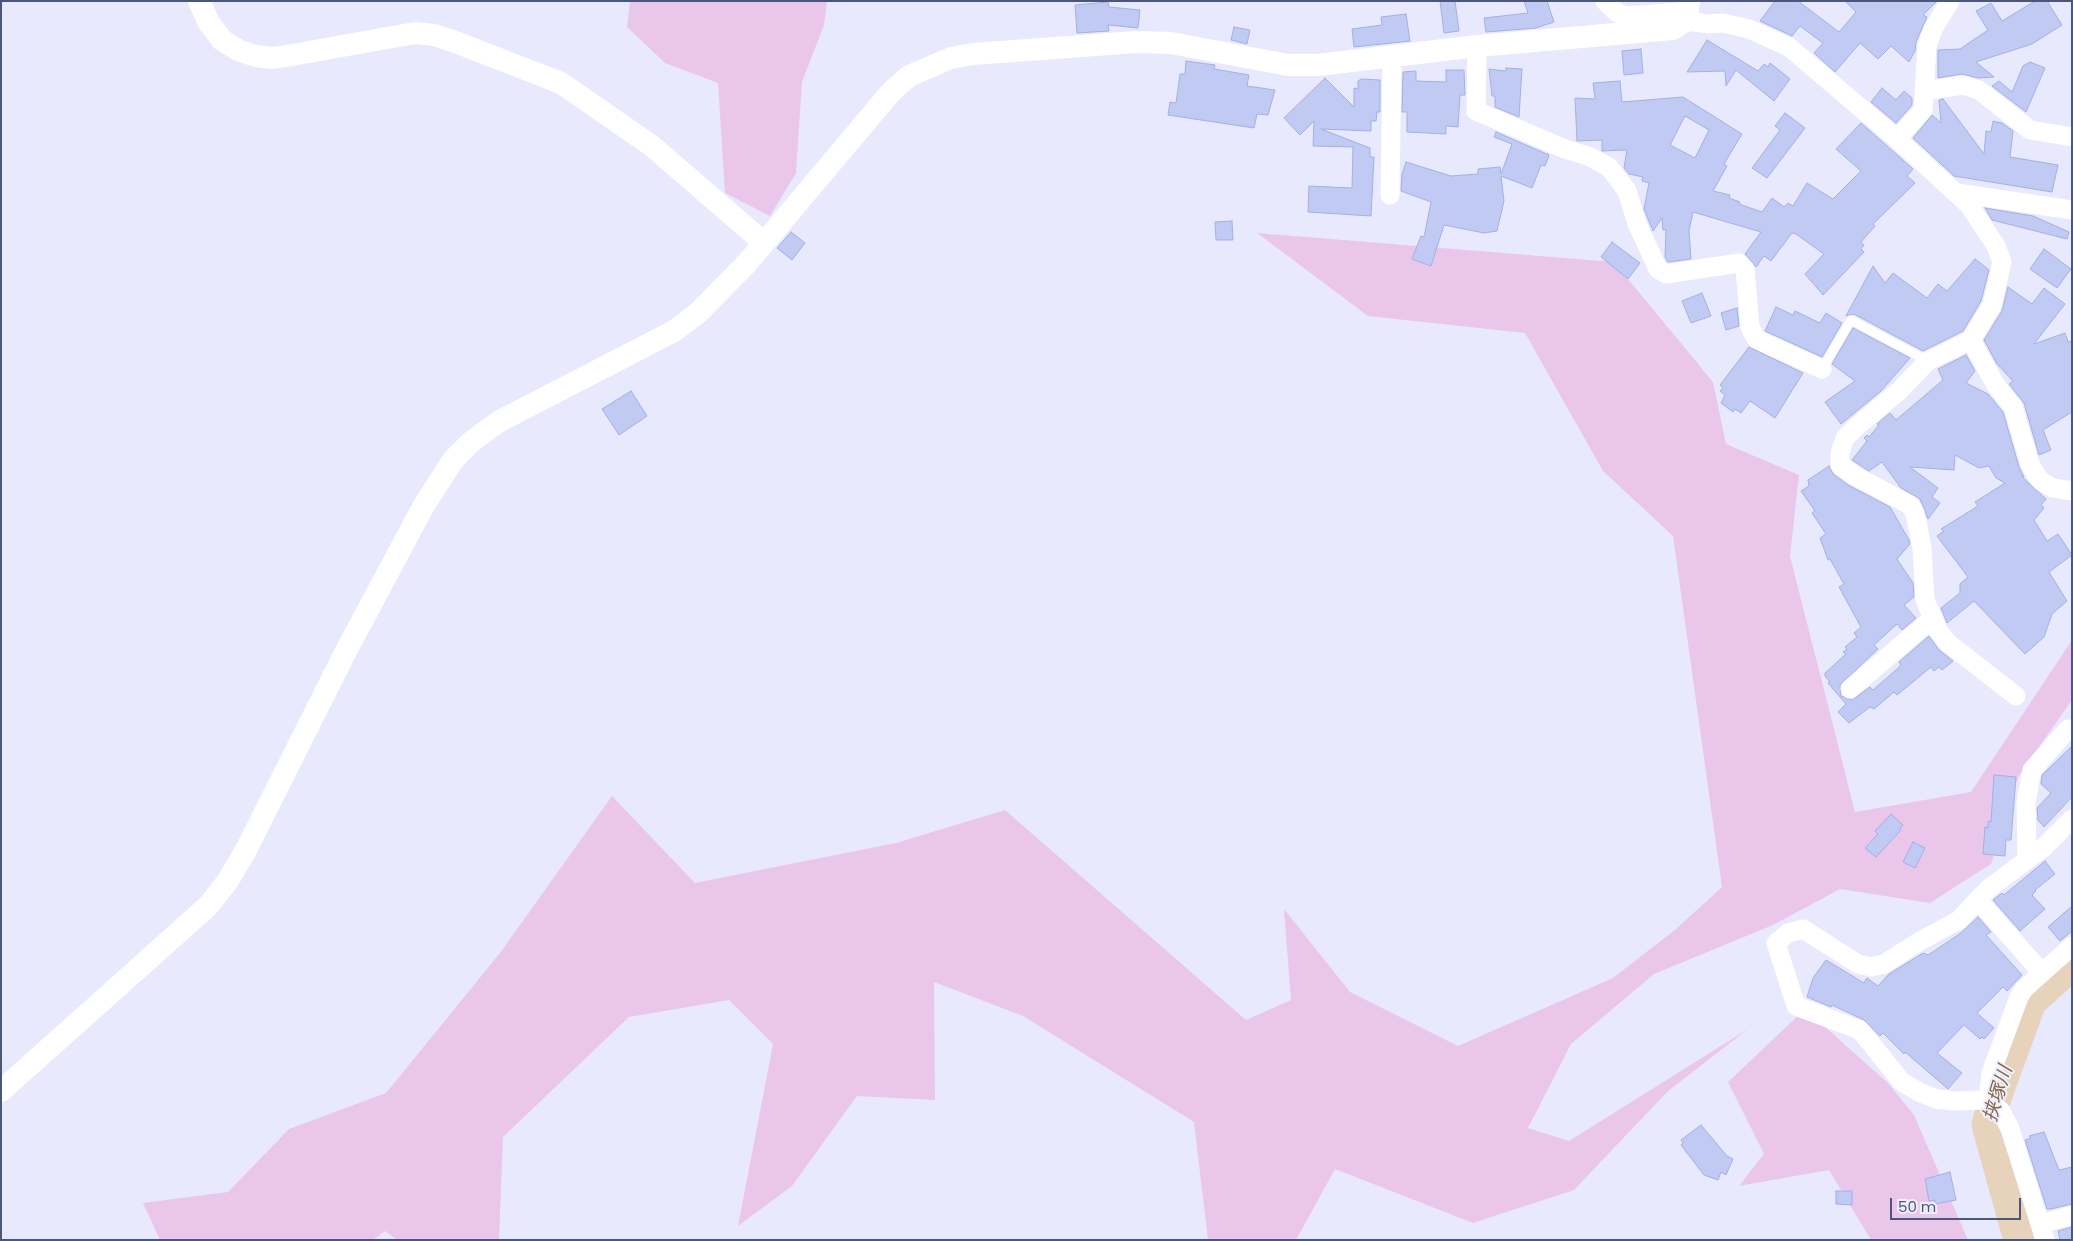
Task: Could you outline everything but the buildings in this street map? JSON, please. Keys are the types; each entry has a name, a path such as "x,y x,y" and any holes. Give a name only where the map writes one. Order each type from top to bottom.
{"street":[{"path":"199,1 209,23 222,40 238,50 255,56 273,58 372,39 415,33 434,35 453,41 561,83 652,146 763,242"},
{"path":"1605,1 1617,13 1627,16 1688,11 1723,23 1749,29 1789,46 1897,139 1956,193 1977,216 1996,246 2002,262 1992,305 1971,340 1928,362 1899,391 1846,438 1840,453 1840,465 1855,476 1910,504 1915,513 1922,547 1925,600 1939,632 1948,643 2016,696"},
{"path":"1897,139 1923,110 1927,46 1945,4"},
{"path":"1,1092 208,906 227,882 245,852 346,651 423,507 454,460 471,442 498,422 674,331 698,313 748,262 892,92 909,76 951,58 973,54 1136,42 1171,43 1288,65 1318,65 1477,46 1673,29 1688,11"},
{"path":"1477,46 1476,111 1565,149 1588,156 1609,167 1627,191 1642,233 1658,269 1666,274 1739,263 1745,269 1750,327 1756,339 1822,369"},
{"path":"1390,195 1392,56"},
{"path":"1924,91 1963,85 1979,90 2030,130 2072,137"},
{"path":"1956,193 2072,210"},
{"path":"1971,340 1995,384 2013,407 2030,464 2035,472 2041,481 2072,492"},
{"path":"1850,689 1933,618"},
{"path":"2027,860 2026,802 2032,770 2068,729"},
{"path":"1993,1104 1937,1099 1921,1093 1902,1082 1860,1030 1796,1006 1776,943 1788,933 1803,929 1858,964 1871,968 1884,964 1920,941 1959,920 1988,889 2043,848 2072,819"},
{"path":"1978,900 2042,973"},
{"path":"2072,946 2024,989 2019,997 1991,1074 1993,1104 2010,1129 2043,1232 2072,1215"}],"lane":[{"path":"1822,369 1851,320 1928,362"}],"shaded area":[{"path":"630,1 827,1 824,25 802,82 796,173 770,216 725,193 718,83 665,63 627,27"},
{"path":"1257,233 1614,262 1713,382 1726,444 1799,475 1790,556 1855,812 1971,792 2072,640 2072,700 2018,777 1991,864 1930,903 1840,889 1773,925 1654,974 1571,1044 1528,1128 1569,1141 1748,1029 1668,1091 1574,1190 1473,1223 1335,1169 1296,1240 1208,1240 1194,1122 1023,1016 934,982 935,1100 857,1096 792,1186 738,1226 773,1044 729,1000 629,1017 503,1137 499,1240 397,1240 385,1231 373,1240 160,1240 143,1203 228,1192 289,1129 386,1093 500,953 612,796 695,883 896,843 1005,810 1246,1020 1291,1000 1284,909 1350,992 1458,1046 1613,978 1676,929 1722,887 1673,536 1603,471 1525,333 1368,316"},
{"path":"1805,1009 1888,1083 1914,1115 1968,1240 1871,1240 1829,1170 1739,1186 1764,1154 1728,1082"}],"waterway":[{"name":"挟塚川","path":"2019,1240 1987,1125 2031,1002 2072,965"}]}
